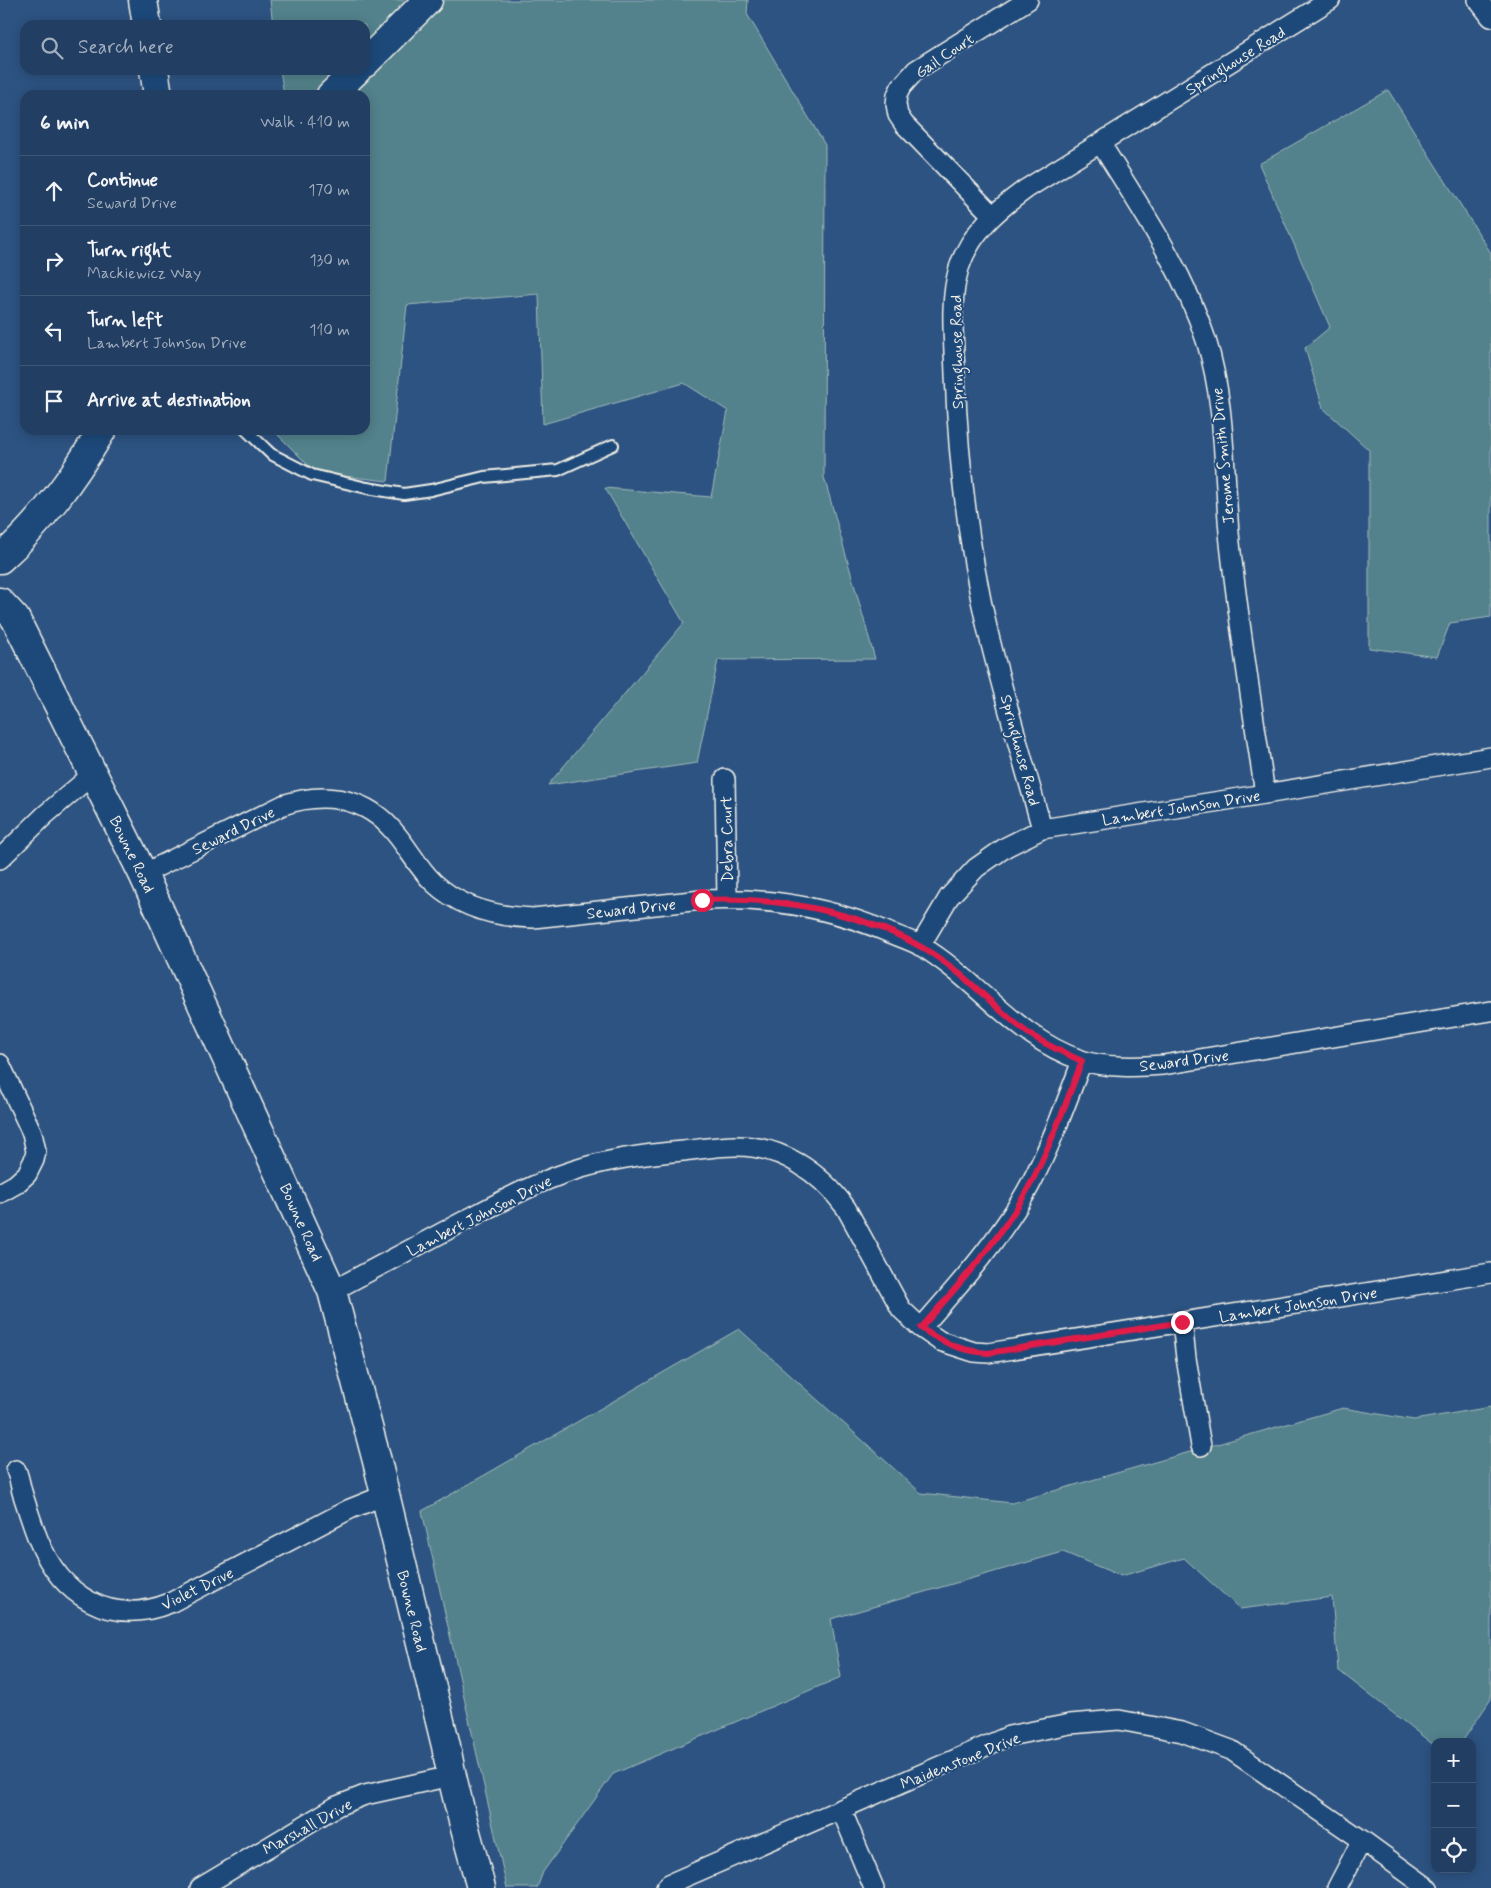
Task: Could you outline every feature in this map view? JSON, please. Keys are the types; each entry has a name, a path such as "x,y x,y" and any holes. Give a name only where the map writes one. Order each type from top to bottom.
{"street":[{"path":"143,0 146,20"},
{"path":"370,58 428,0"},
{"name":"Gail Court","path":"992,215 904,124 898,114 897,95 901,87 916,70 1028,0"},
{"name":"Springhouse Road","path":"1042,829 988,632 973,558 961,462 957,410 954,296 959,269 968,247 992,215 1026,189 1330,0"},
{"path":"1478,0 1491,17"},
{"path":"155,75 157,90"},
{"path":"336,90 352,75"},
{"name":"Jerome Smith Drive","path":"1101,144 1172,260 1194,307 1207,342 1220,410 1230,541 1241,634 1265,794"},
{"path":"0,559 21,540 53,504 81,466 99,435"},
{"name":"Bowne Road","path":"0,602 15,618 143,874 332,1291 349,1350 446,1746 451,1776 481,1888"},
{"name":"Lambert Johnson Drive","path":"920,946 949,897 976,868 1006,847 1042,829 1491,757"},
{"path":"0,859 45,815 93,774"},
{"name":"Debra Court","path":"725,779 727,898"},
{"name":"Seward Drive","path":"143,874 283,805 300,800 326,797 351,802 374,813 390,826 433,882 459,901 485,912 510,917 533,918 727,898 769,900 826,910 870,924 920,946 947,964 1030,1034 1055,1049 1082,1061 1124,1066 1163,1065 1491,1011"},
{"path":"921,1328 948,1298 998,1234 1029,1186 1056,1128 1082,1061"},
{"path":"0,1064 32,1133 36,1151 27,1174 16,1184 0,1193"},
{"name":"Lambert Johnson Drive","path":"332,1291 514,1195 570,1171 606,1160 738,1146 765,1150 794,1160 816,1174 846,1208 901,1309 921,1328 940,1341 974,1352 988,1353 1491,1273"},
{"path":"1182,1322 1200,1446"},
{"name":"Violet Drive","path":"16,1470 38,1539 48,1561 59,1577 76,1593 92,1602 117,1611 126,1612 143,1611 170,1603 350,1509 385,1495"},
{"name":"Maidenstone Drive","path":"666,1888 669,1884 1009,1736 1070,1724 1119,1720 1182,1732 1231,1750 1428,1888"},
{"name":"Marshall Drive","path":"200,1888 337,1806 365,1795 451,1776"},
{"path":"841,1809 874,1888"},
{"path":"1337,1888 1362,1840"}],"lane":[{"path":"251,435 271,454 312,475 367,488 404,494 431,490 484,477 558,470 613,445"}],"green space":[{"path":"270,0 748,0 747,14 825,145 824,477 875,659 718,660 697,763 548,785 684,623 605,488 711,497 728,411 684,383 543,424 539,294 407,305 388,481 316,473 278,435 370,435 370,90 283,90 281,75 370,75 370,20 272,20"},
{"path":"1388,90 1491,253 1491,617 1450,623 1437,657 1369,648 1369,450 1323,408 1305,348 1330,327 1259,164"},
{"path":"739,1329 921,1493 1012,1503 1343,1408 1414,1420 1491,1407 1491,1699 1465,1738 1431,1738 1431,1743 1338,1670 1332,1597 1240,1609 1184,1558 1121,1576 1063,1552 831,1619 841,1677 613,1774 543,1872 537,1888 507,1888 422,1511"}],"route":[{"path":"702,900 727,898 769,900 826,910 870,924 920,946 947,964 1030,1034 1055,1049 1082,1061 1056,1128 1029,1186 998,1234 948,1298 921,1328 940,1341 974,1352 988,1353 1182,1322"}]}
